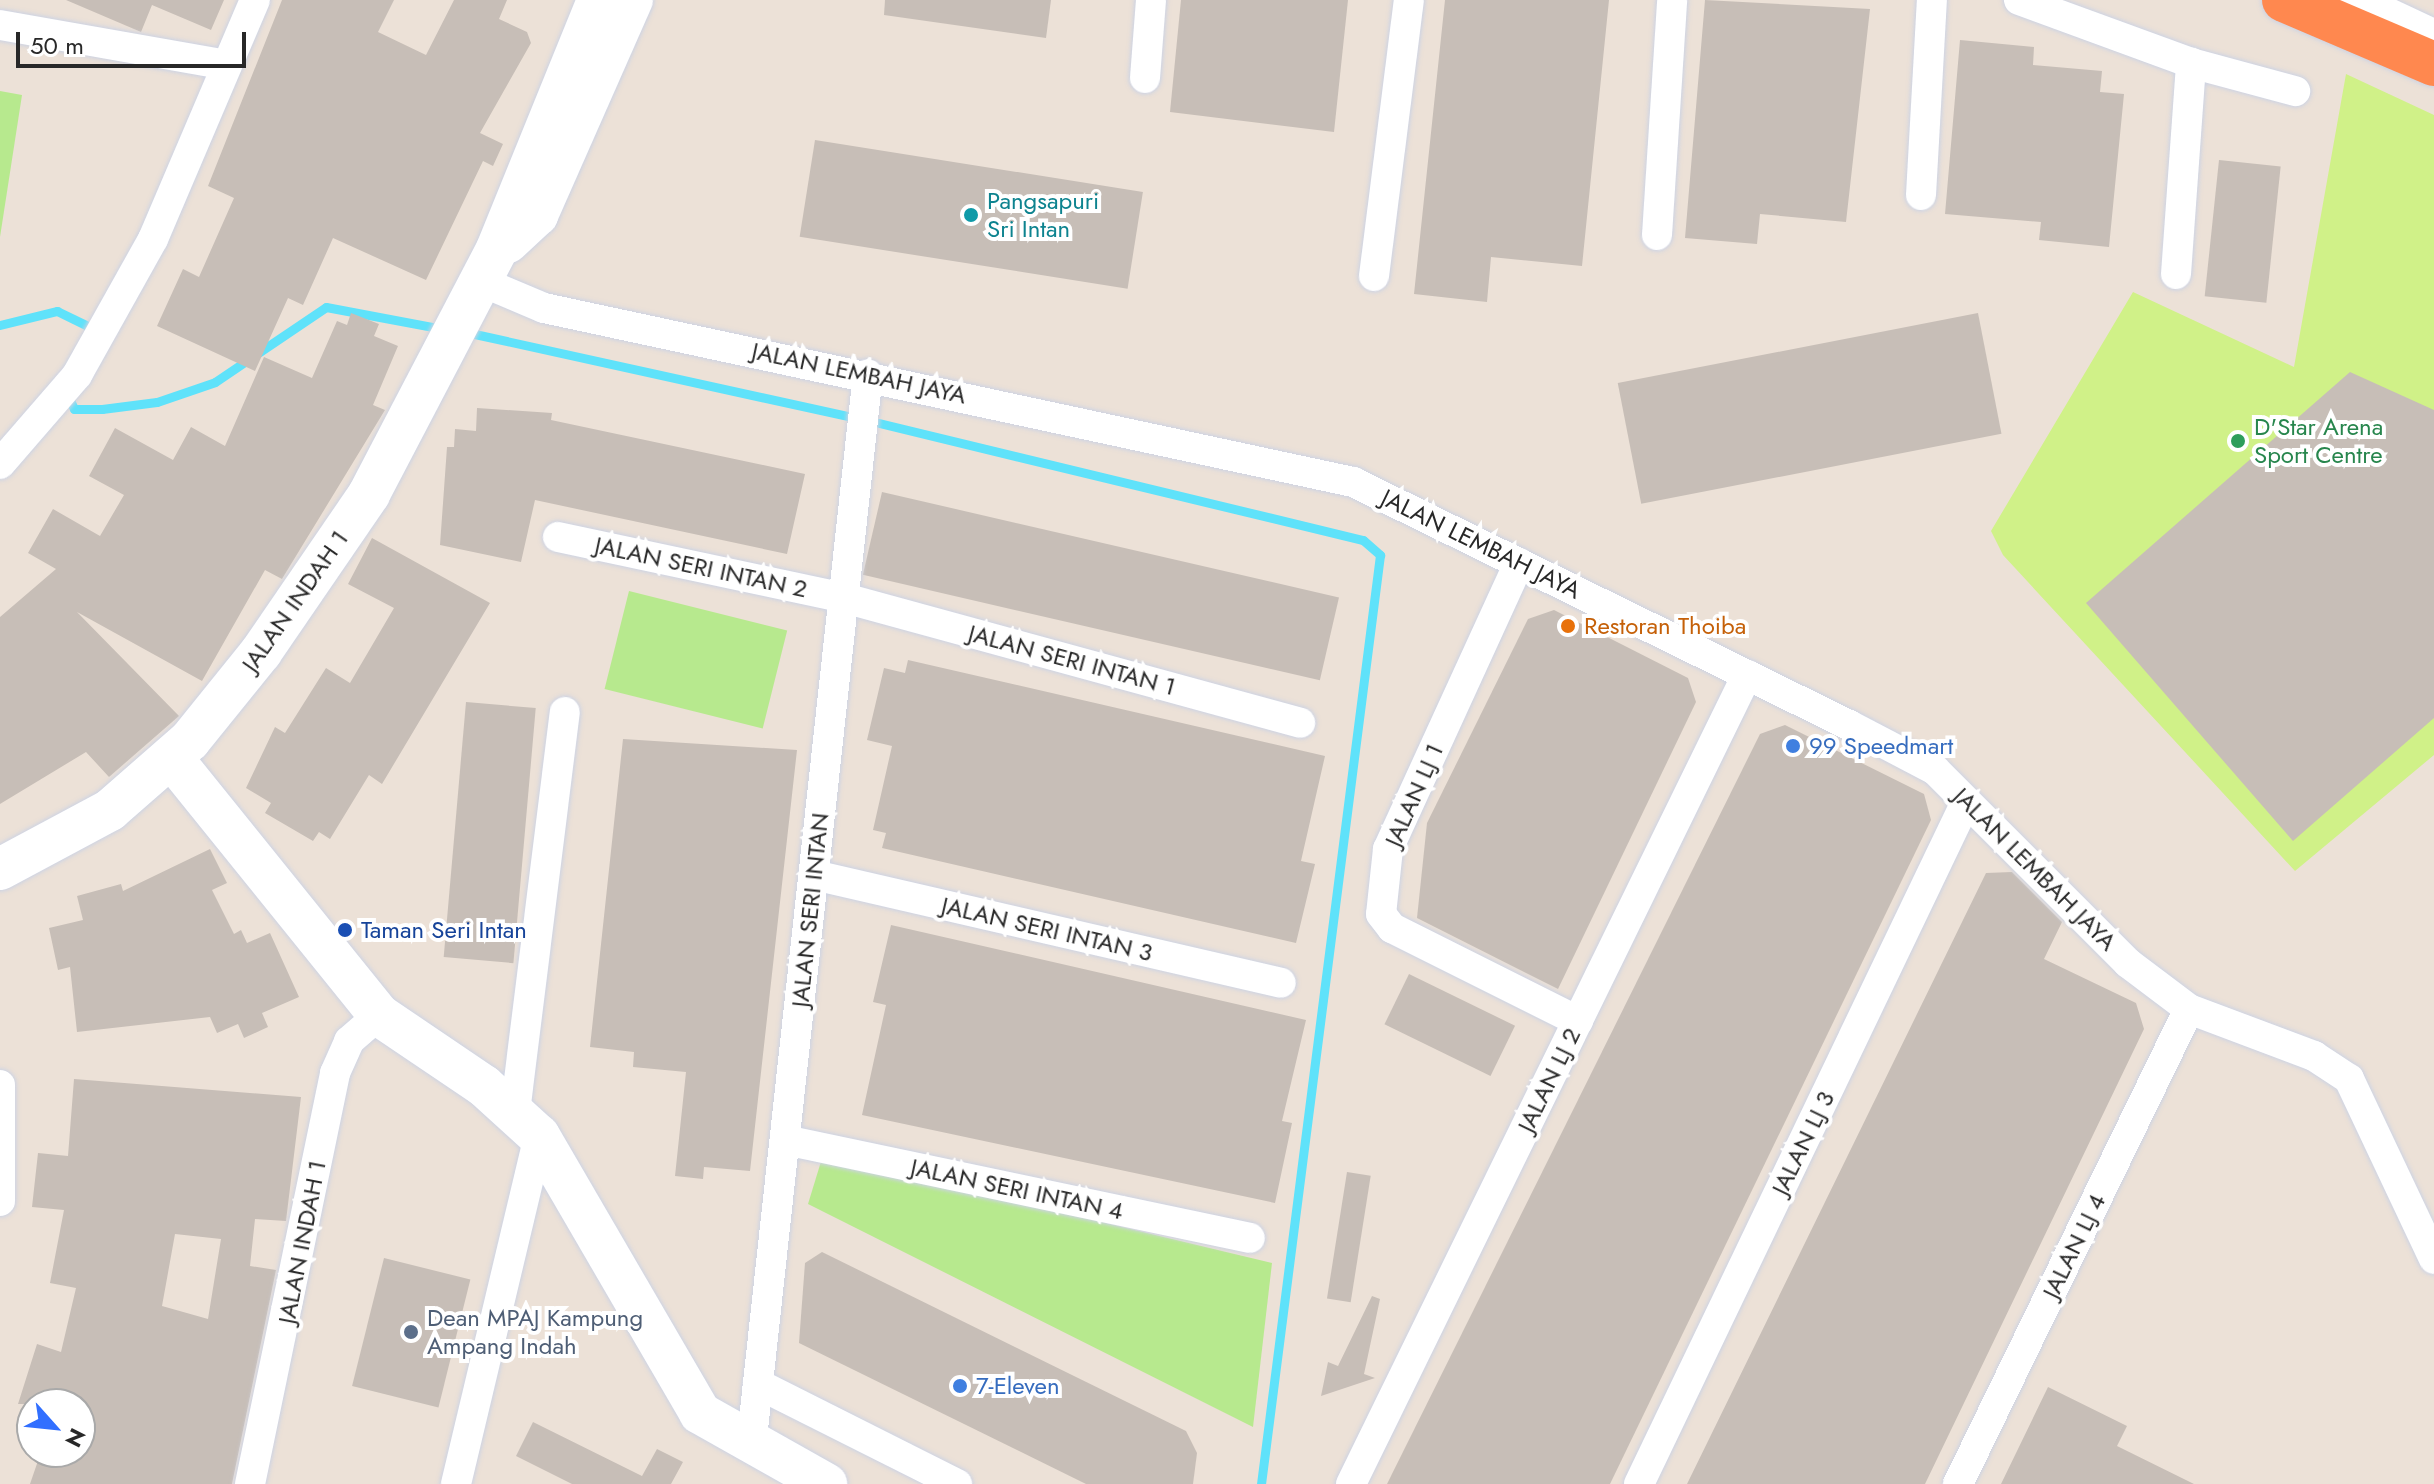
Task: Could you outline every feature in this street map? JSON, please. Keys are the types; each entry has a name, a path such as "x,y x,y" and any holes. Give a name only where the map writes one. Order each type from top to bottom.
{"highway":[{"path":"2284,0 2434,64"}],"street":[{"path":"0,464 77,375 153,239 255,0"},
{"name":"JALAN INDAH 1","path":"0,869 110,810 171,757 223,703 369,494 488,265 598,0"},
{"name":"JALAN INDAH 1","path":"488,265 537,215 632,0"},
{"path":"1145,78 1151,0"},
{"path":"1374,276 1409,0"},
{"path":"1657,235 1672,0"},
{"path":"1921,195 1932,0"},
{"path":"2019,0 2191,63 2295,91"},
{"path":"2347,0 2434,41"},
{"path":"0,25 226,65"},
{"path":"2176,274 2191,63"},
{"name":"JALAN LEMBAH JAYA","path":"488,265 544,308 868,374 1353,482 1935,770 2128,963 2189,1009 2314,1056 2349,1079 2434,1259"},
{"name":"JALAN SERI INTAN","path":"751,1447 868,374"},
{"name":"JALAN SERI INTAN 2","path":"558,537 844,598"},
{"name":"JALAN LJ 1","path":"1519,563 1388,849 1381,914 1392,928 1578,1021"},
{"name":"JALAN SERI INTAN 1","path":"844,598 1300,723"},
{"name":"JALAN LJ 2","path":"1351,1484 1747,675"},
{"path":"456,1484 527,1124 565,712"},
{"path":"171,757 379,1015 527,1124 683,1392 700,1413 751,1447 826,1484"},
{"name":"JALAN LJ 3","path":"1639,1484 1966,802"},
{"name":"JALAN SERI INTAN 3","path":"814,875 1281,983"},
{"name":"JALAN LJ 4","path":"1958,1484 2189,1009"},
{"name":"JALAN INDAH 1","path":"250,1484 335,1073 349,1041 379,1015"},
{"path":"0,1085 0,1201"},
{"name":"JALAN SERI INTAN 4","path":"785,1140 1250,1238"},
{"path":"758,1384 957,1484"}],"green space":[{"name":"D'Star Arena Sport Centre","path":"2346,74 2434,115 2434,755 2295,871 2003,555 1991,531 2133,292 2294,367"},
{"path":"0,91 22,95 0,237"},
{"path":"629,591 787,630 763,728 605,689"},
{"path":"823,1155 1272,1263 1253,1427 808,1204"}],"building":[{"path":"66,0 224,0 211,30 152,5 141,32"},
{"path":"282,0 394,0 378,32 426,55 454,0 507,0 499,19 527,32 531,43 480,133 503,144 493,166 483,161 426,280 333,238 303,305 288,298 255,371 157,326 183,269 199,277 234,198 208,186"},
{"path":"885,0 1051,0 1046,38 884,15"},
{"path":"1181,0 1348,0 1334,132 1170,112"},
{"path":"1445,0 1609,0 1582,266 1491,257 1487,302 1414,294"},
{"path":"1705,0 1870,9 1846,222 1760,214 1757,244 1685,238"},
{"path":"1960,40 2034,47 2033,65 2102,71 2100,92 2124,94 2109,247 2039,240 2041,222 1945,214"},
{"name":"Pangsapuri Sri Intan","path":"815,140 1143,192 1128,289 800,237"},
{"path":"2219,160 2281,166 2266,303 2205,296"},
{"path":"351,313 379,324 374,336 398,346 373,405 385,410 282,579 265,570 202,681 77,612 179,716 109,777 86,752 0,804 0,617 56,569 28,553 53,509 100,536 124,495 89,476 115,428 173,460 191,427 225,446 264,357 312,378 337,321 347,325"},
{"path":"1978,313 2001,434 1641,504 1618,383"},
{"path":"2350,372 2434,410 2434,718 2293,841 2086,603"},
{"path":"477,408 552,413 551,420 805,474 787,554 535,500 521,562 440,545 447,447 454,447 455,429 476,431"},
{"path":"882,492 1339,598 1320,680 863,575"},
{"path":"372,538 490,603 382,784 369,775 330,839 319,832 313,841 265,813 271,803 246,788 275,727 285,733 326,668 350,683 394,608 348,584"},
{"path":"1554,610 1688,678 1696,702 1558,989 1417,918 1427,823 1528,619"},
{"path":"908,660 1325,756 1301,861 1315,864 1296,943 882,848 886,833 873,830 892,746 867,740 884,668 905,673"},
{"path":"466,702 536,708 513,963 444,957"},
{"path":"1785,725 1924,794 1931,820 1610,1484 1387,1484 1760,734"},
{"path":"623,739 797,750 750,1171 704,1167 703,1179 675,1176 686,1072 633,1067 634,1052 590,1047"},
{"path":"210,849 227,883 212,890 234,934 241,930 247,943 270,933 299,997 262,1013 268,1027 244,1038 238,1024 217,1033 210,1017 77,1032 70,967 58,970 49,928 83,920 77,896 121,884 123,891"},
{"path":"2012,872 2062,922 2044,959 2136,1003 2144,1029 1925,1484 1687,1484 1986,873"},
{"path":"891,925 1306,1020 1282,1121 1292,1123 1275,1203 862,1115 886,1005 873,1002"},
{"path":"1409,974 1515,1026 1491,1076 1384,1024"},
{"path":"74,1079 301,1097 286,1221 255,1219 250,1266 276,1270 232,1484 30,1484 36,1468 96,1468 96,1388 23,1388 37,1344 61,1352 76,1288 50,1283 64,1210 32,1207 38,1153 68,1156","holes":["175,1234 221,1239 208,1319 162,1306"]},
{"path":"1347,1172 1371,1176 1351,1302 1327,1298"},
{"path":"822,1252 1186,1431 1197,1453 1193,1484 1086,1484 799,1343 805,1263"},
{"name":"Dean MPAJ Kampung Ampang Indah","path":"384,1258 470,1280 438,1408 352,1386"},
{"path":"1372,1296 1380,1299 1364,1374 1375,1378 1321,1396 1328,1362 1338,1366"},
{"path":"2048,1387 2127,1426 2117,1446 2194,1484 2001,1484"},
{"path":"533,1422 642,1476 657,1449 683,1462 671,1484 572,1484 516,1456"}],"waterway":[{"path":"68,396 74,409 102,409 157,402 215,382 326,307 433,327"},
{"path":"0,325 57,311 88,326 90,337"},
{"path":"470,333 847,416"},
{"path":"879,423 1363,540 1380,555 1261,1484"}],"place":[{"name":"Pangsapuri Sri Intan","path":"971,215"},
{"name":"D'Star Arena Sport Centre","path":"2238,441"},
{"name":"Restoran Thoiba","path":"1568,626"},
{"name":"99 Speedmart","path":"1793,746"},
{"name":"Taman Seri Intan","path":"345,930"},
{"name":"Dean MPAJ Kampung Ampang Indah","path":"411,1332"},
{"name":"7-Eleven","path":"960,1386"}]}
